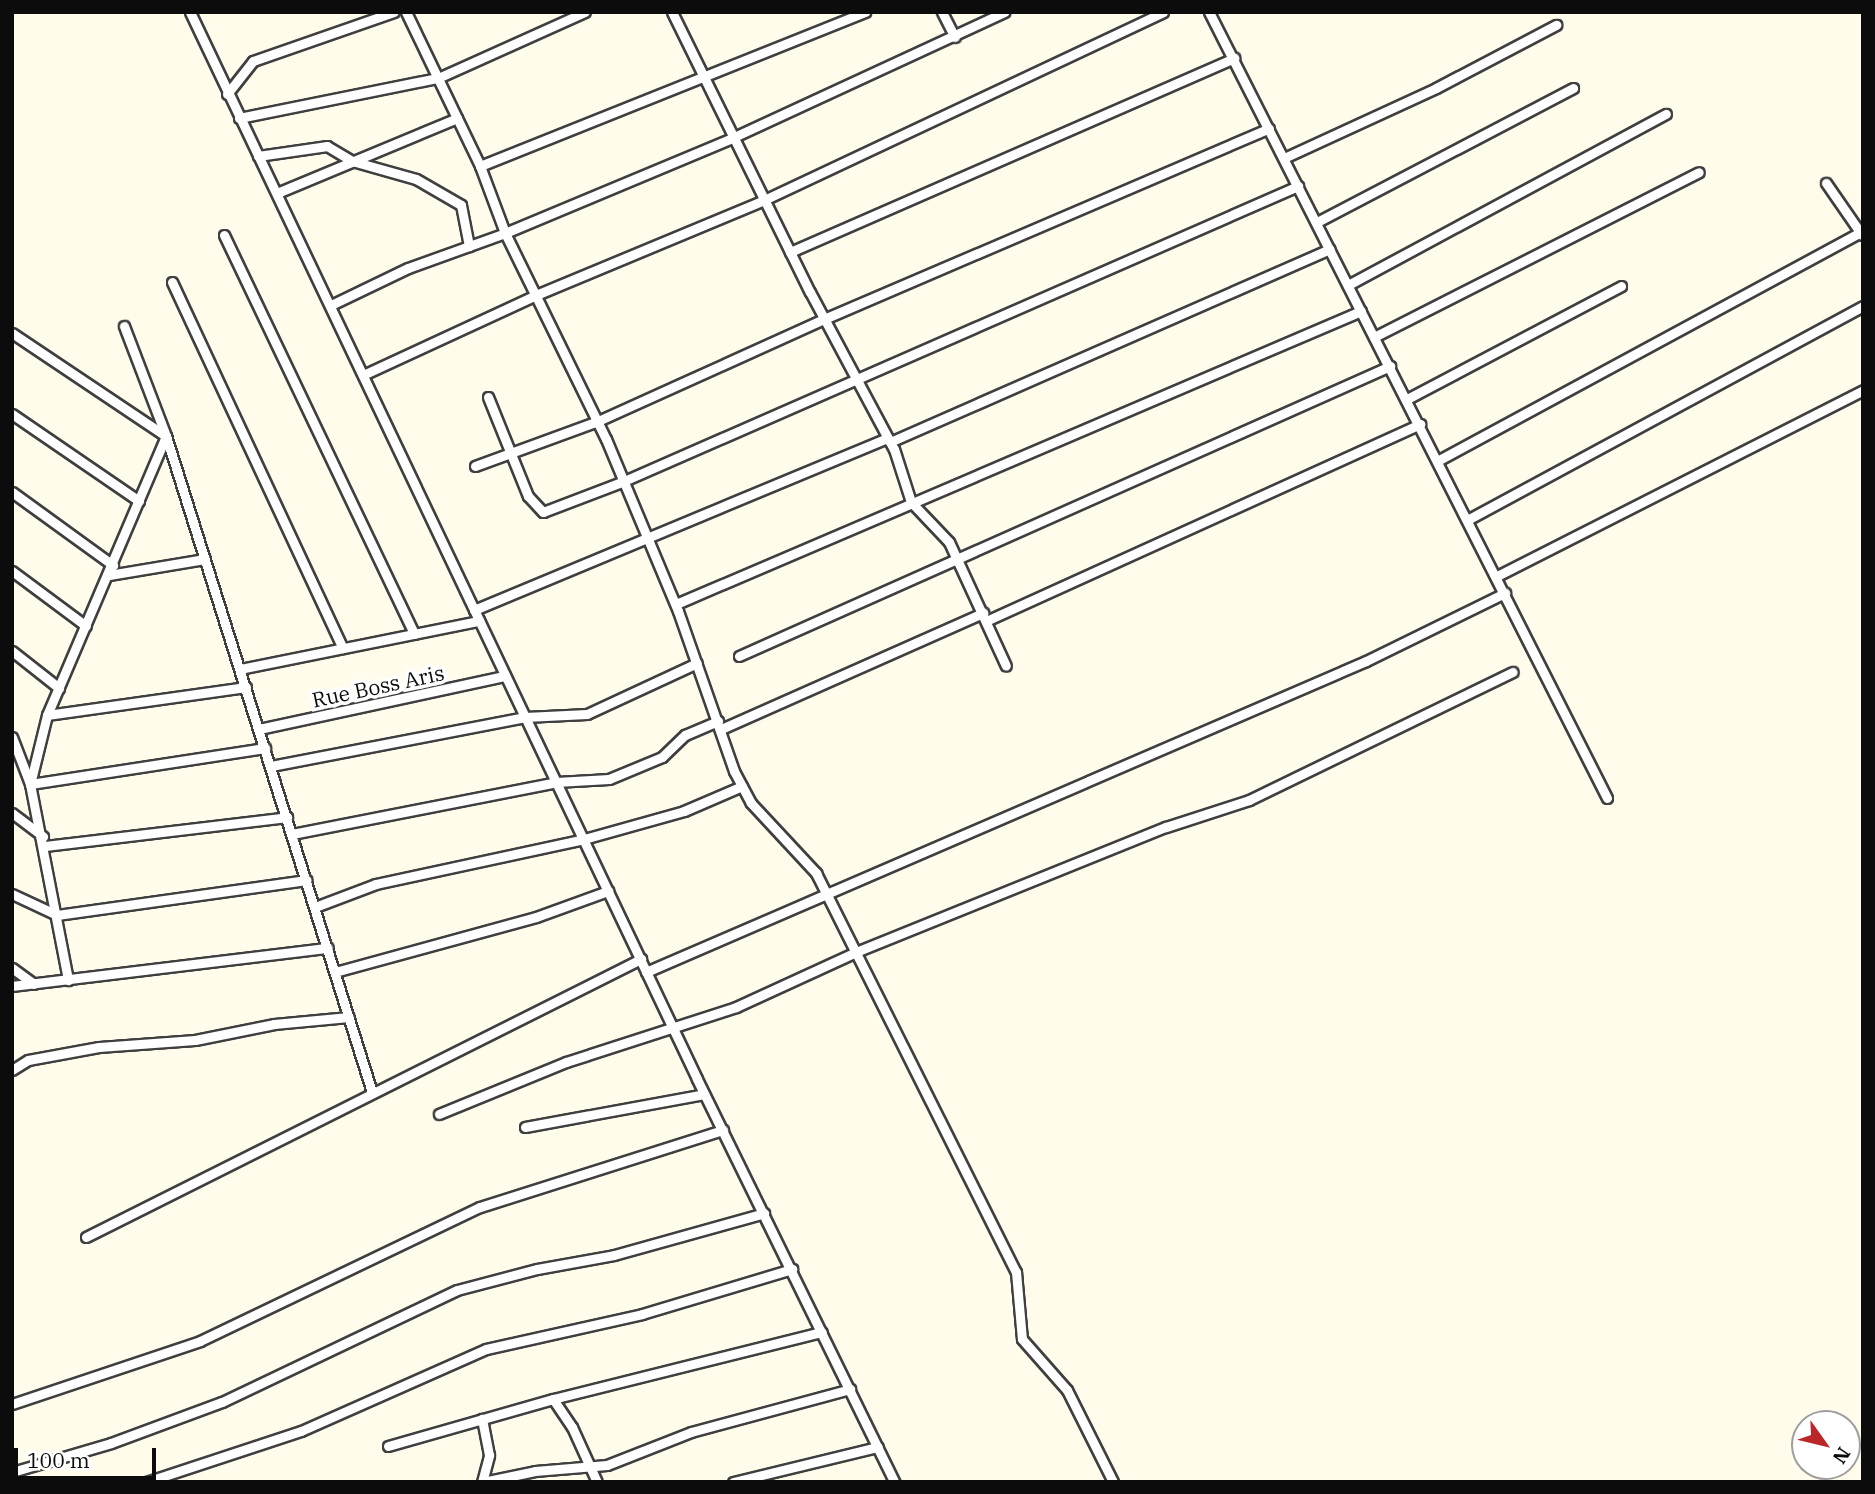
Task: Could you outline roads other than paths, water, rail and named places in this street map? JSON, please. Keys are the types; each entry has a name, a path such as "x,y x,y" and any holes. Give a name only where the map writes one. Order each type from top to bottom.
{"street":[{"path":"190,12 704,1094 894,1482"},
{"path":"227,94 253,61 394,12"},
{"path":"406,12 480,166 505,233 598,421 676,604 742,786 767,823 816,873 1016,1272 1022,1339 1067,1391 1113,1482"},
{"path":"239,118 438,78 585,12"},
{"path":"672,12 706,76 790,252 889,440 911,502 949,542 1006,666"},
{"path":"480,166 866,12"},
{"path":"942,12 955,37"},
{"path":"331,305 408,268 505,233 734,137 955,37 1004,12"},
{"path":"363,374 536,295 764,200 1163,12"},
{"path":"1209,12 1469,519 1607,798"},
{"path":"1284,158 1436,88 1556,25"},
{"path":"790,252 1234,58"},
{"path":"1317,222 1573,88"},
{"path":"1348,285 1666,114"},
{"path":"277,193 457,118"},
{"path":"475,466 598,421 824,318 1269,128"},
{"path":"258,156 327,146 352,161 416,179 461,205 469,246"},
{"path":"1374,337 1699,172"},
{"path":"1439,460 1861,234 1826,183"},
{"path":"488,397 528,496 542,512 624,481 858,381 1298,186"},
{"path":"224,235 414,634"},
{"path":"474,610 649,541 889,440 1330,249"},
{"path":"172,282 343,648"},
{"path":"1407,399 1621,286"},
{"path":"1469,519 1863,306"},
{"path":"676,604 1361,310"},
{"path":"124,326 166,436 372,1092"},
{"path":"12,333 166,436"},
{"path":"739,656 1390,366"},
{"path":"1497,576 1863,390"},
{"path":"12,414 139,501"},
{"path":"292,834 556,782 609,779 662,757 685,735 719,725 984,617 1420,424"},
{"path":"30,784 47,715 109,575 166,436"},
{"path":"12,492 113,565"},
{"path":"109,575 205,559"},
{"path":"12,571 86,626"},
{"path":"646,972 825,892 1366,661 1505,593"},
{"path":"240,669 479,621"},
{"path":"12,651 59,688"},
{"path":"271,766 525,718 587,714 697,663"},
{"path":"439,1114 566,1062 736,1007 856,952 1166,827 1249,800 1513,672"},
{"name":"Rue Boss Aris","path":"259,729 505,676"},
{"path":"47,715 246,687"},
{"path":"12,737 30,784 44,841 68,980"},
{"path":"30,784 265,748"},
{"path":"315,907 376,884 584,838 684,811 742,786"},
{"path":"12,813 44,841 287,817"},
{"path":"12,894 57,915 307,880"},
{"path":"335,972 536,917 608,891"},
{"path":"12,986 328,948"},
{"path":"86,1237 641,959"},
{"path":"12,968 34,984"},
{"path":"12,1070 28,1060 99,1047 195,1040 274,1024 349,1017"},
{"path":"525,1128 704,1094"},
{"path":"12,1404 200,1341 480,1207 723,1130"},
{"path":"12,1472 111,1443 222,1402 457,1290 537,1269 614,1255 764,1213"},
{"path":"146,1482 301,1431 486,1349 642,1314 792,1269"},
{"path":"388,1446 552,1399 822,1332"},
{"path":"482,1419 489,1455 482,1482 535,1471 589,1469 691,1432 850,1389"},
{"path":"552,1399 572,1427 597,1482"},
{"path":"733,1482 878,1447"}]}
